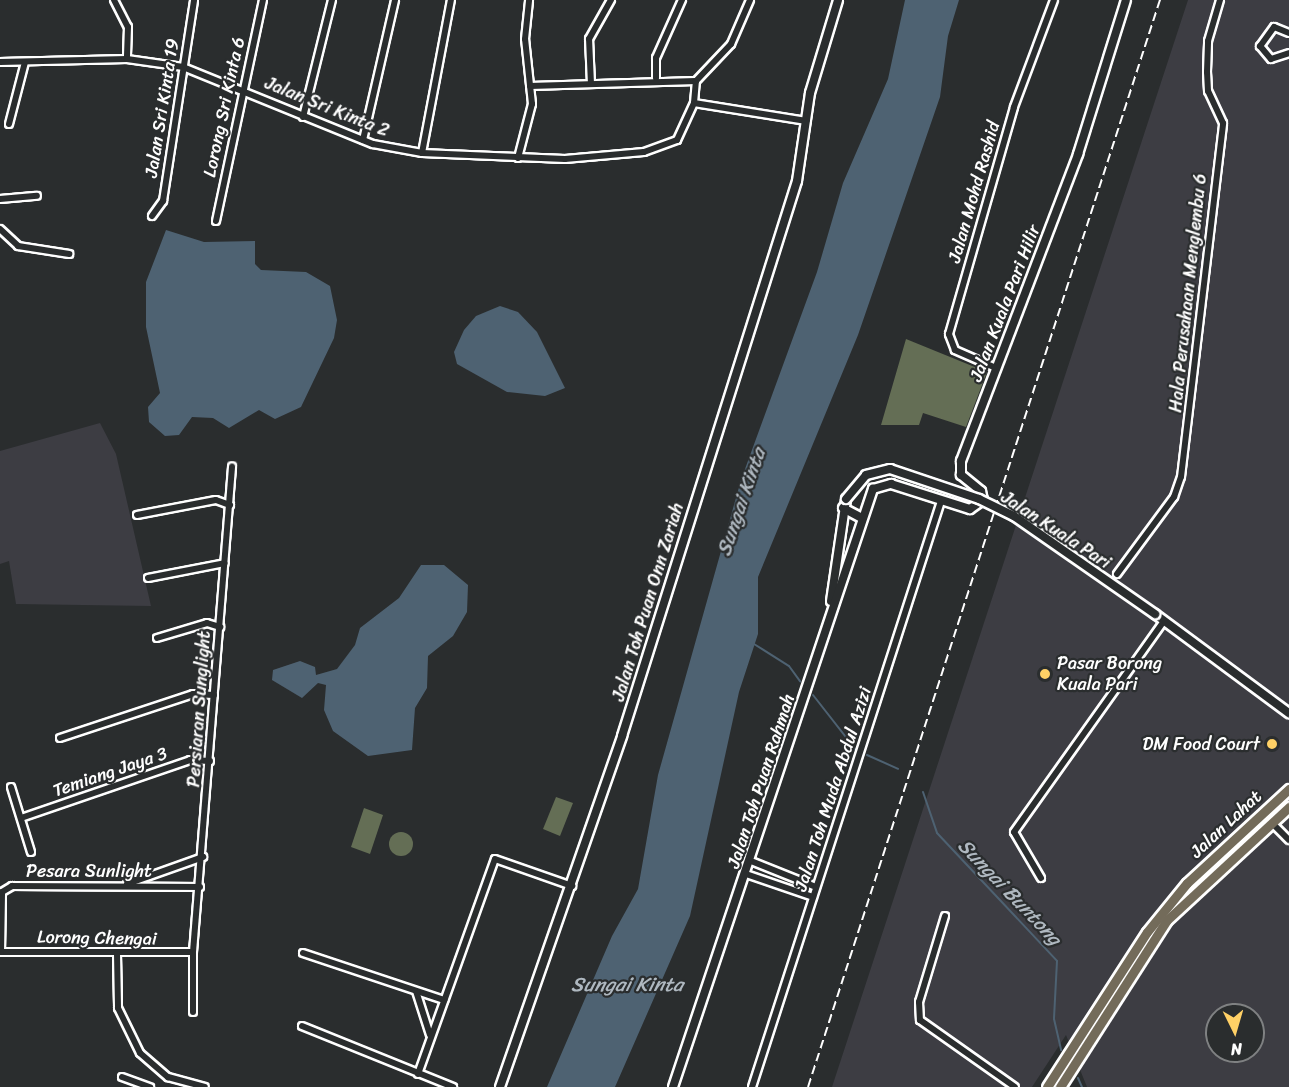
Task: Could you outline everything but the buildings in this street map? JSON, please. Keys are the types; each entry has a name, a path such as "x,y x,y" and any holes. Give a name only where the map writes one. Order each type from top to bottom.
{"main road":[{"name":"Jalan Lahat","path":"1047,1087 1147,932 1187,883 1289,789"},
{"path":"1271,824 1289,801"},
{"path":"1060,1087 1166,921 1289,807"}],"street":[{"path":"114,0 128,27 127,59"},
{"name":"Jalan Sri Kinta 19","path":"152,216 163,201 194,0"},
{"name":"Lorong Sri Kinta 6","path":"216,221 262,0"},
{"path":"303,117 332,0"},
{"path":"363,140 395,0"},
{"path":"423,153 451,0"},
{"path":"518,158 527,137 530,86 528,0"},
{"path":"591,84 589,39 611,0"},
{"path":"656,78 656,57 682,0"},
{"path":"530,86 591,84 656,78 696,81 731,44 750,0"},
{"name":"Jalan Toh Puan Onn Zariah","path":"500,1087 572,886 797,182 807,121 838,0"},
{"name":"Jalan Mohd Rashid","path":"996,368 954,350 949,334 1014,107 1054,0"},
{"name":"Jalan Kuala Pari Hilir","path":"877,485 970,509 983,500 981,491 965,479 960,468 1078,154 1126,0"},
{"name":"Hala Perusahaan Menglembu 6","path":"1117,574 1174,497 1181,477 1223,123 1208,91 1207,72 1208,41 1220,0"},
{"path":"1289,33 1274,27 1260,46 1271,59 1289,53"},
{"name":"Jalan Sri Kinta 2","path":"0,62 127,59 183,67 363,140 423,153 518,158 620,156 664,146 684,130 694,103 696,81"},
{"path":"9,124 25,63"},
{"path":"694,103 807,121"},
{"path":"0,199 37,196"},
{"path":"0,229 18,246 69,254"},
{"name":"Persiaran Sunglight","path":"193,1012 193,952 203,857 232,467"},
{"name":"Jalan Kuala Pari","path":"828,621 846,499 866,475 890,469 979,499 1014,516 1155,614 1289,713"},
{"name":"Jalan Toh Puan Rahmah","path":"673,1087 751,861 862,518 877,485"},
{"path":"137,515 216,500 230,505"},
{"name":"Jalan Toh Muda Abdul Azizi","path":"752,1087 941,501"},
{"path":"843,508 862,518"},
{"path":"148,578 225,563"},
{"path":"1041,878 1015,842 1015,829 1164,621"},
{"name":"Jalan Kuala Pari","path":"1164,621 1289,706"},
{"path":"157,638 207,623 220,627"},
{"path":"60,738 193,694 214,695"},
{"name":"Temiang Jaya 3","path":"21,818 190,760 210,761"},
{"path":"11,787 31,852"},
{"path":"1271,824 1289,840"},
{"path":"121,886 203,857"},
{"path":"418,1074 495,859 572,886"},
{"path":"751,861 803,887 813,897"},
{"path":"746,874 803,887 816,887"},
{"name":"Pesara Sunlight","path":"1,952 2,892 12,886 200,887"},
{"path":"945,916 919,1002 920,1020 1016,1087"},
{"name":"Lorong Chengai","path":"1,952 117,954 193,952"},
{"path":"303,953 444,1000"},
{"path":"117,954 118,1008 125,1028 149,1064 186,1085 205,1087"},
{"path":"415,991 426,1009 430,1039"},
{"path":"302,1026 453,1087"},
{"path":"122,1077 150,1087"}],"shaded area":[{"path":"1188,0 1289,0 1289,1087 1087,1087 1066,1035 1032,1087 832,1087"},
{"path":"100,423 116,454 151,606 16,604 9,561 0,564 0,451"}],"green space":[{"path":"906,339 987,372 966,427 923,413 919,425 881,425"},
{"path":"556,797 573,803 560,836 543,829"},
{"path":"364,808 383,815 370,854 351,847"},
{"path":"401,832 410,835 413,844 410,853 401,856 392,853 389,844 392,835"}],"water":[{"name":"Sungai Kinta","path":"905,0 959,0 948,36 940,97 858,335 758,577 758,634 739,692 690,916 615,1087 547,1087 612,936 638,889 658,775 741,480 817,272 843,183 888,79"},
{"path":"166,230 204,242 255,241 255,264 261,270 306,272 330,286 337,320 334,338 301,407 275,419 259,410 229,428 213,418 192,417 179,435 165,436 149,422 148,407 160,393 146,327 146,282"},
{"path":"500,306 518,312 537,332 565,388 545,396 507,392 457,364 454,352 464,330 476,316"},
{"path":"421,565 444,565 468,585 467,612 453,636 428,656 427,688 415,708 412,750 368,756 333,731 324,710 326,685 318,683 302,698 272,680 273,670 300,661 315,667 316,675 337,669 355,645 360,628 399,598"}],"waterway":[{"name":"Sungai Buntong","path":"754,644 789,666 800,681"},
{"name":"Sungai Buntong","path":"813,695 856,750"},
{"name":"Sungai Buntong","path":"867,755 898,769"},
{"name":"Sungai Buntong","path":"923,792 937,833 1057,961 1054,1019 1061,1050"},
{"name":"Sungai Buntong","path":"1078,1078 1082,1087"}],"railway":[{"path":"808,1087 1160,0"}],"place":[{"name":"Pasar Borong Kuala Pari","path":"1045,674"},
{"name":"DM Food Court","path":"1272,744"}]}
